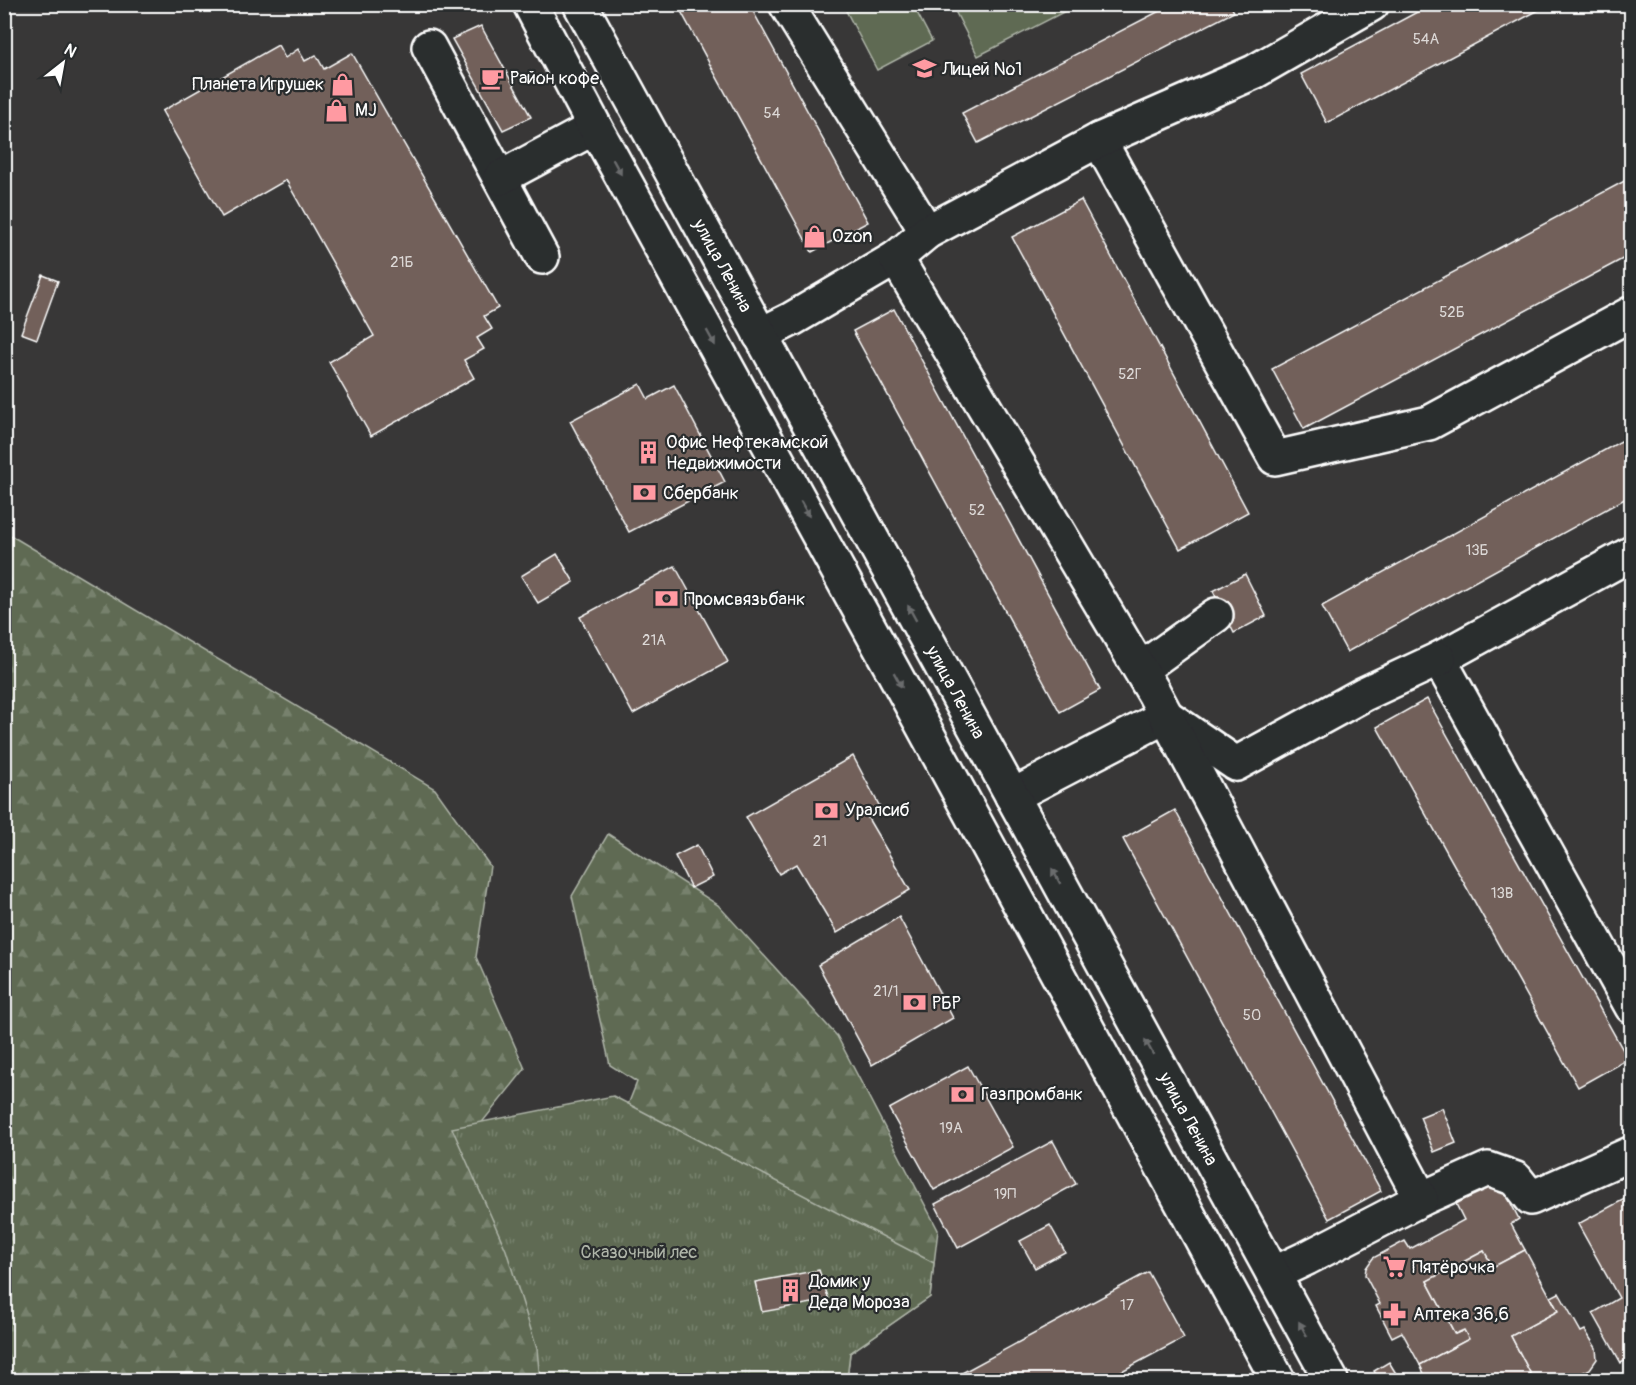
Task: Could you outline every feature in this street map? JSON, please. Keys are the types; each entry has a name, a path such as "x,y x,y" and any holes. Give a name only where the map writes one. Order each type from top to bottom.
{"main road":[{"path":"530,4 1278,1380"},
{"name":"улица Ленина","path":"580,4 1331,1380"},
{"path":"786,4 927,232"},
{"path":"760,335 792,319 896,258 927,232 1099,140 1254,72 1372,4"},
{"path":"429,47 542,257"},
{"path":"500,178 595,127"},
{"path":"1099,140 1275,458 1429,423 1632,313"},
{"path":"896,258 1141,669 1421,1199"},
{"path":"1166,716 1236,764 1364,694 1439,659 1632,553"},
{"path":"1141,669 1216,615"},
{"path":"1439,659 1632,1007"},
{"path":"1012,796 1166,716"},
{"path":"1273,1274 1421,1199 1488,1169 1516,1179 1532,1198 1632,1153"}],"green space":[{"path":"843,5 913,5 932,41 877,70"},
{"path":"952,5 1077,5 978,56"},
{"path":"5,532 435,789 490,866 476,957 525,1069 479,1126 599,1380 5,1380"},
{"path":"608,834 718,905 837,1036 938,1230 930,1297 850,1353 847,1380 616,1135 637,1082 610,1065 572,896"},
{"name":"Сказочный лес","path":"613,1096 934,1263 930,1297 850,1353 847,1380 540,1380 537,1349 506,1250 452,1128"}],"building":[{"path":"677,4 749,4 868,222 812,252"},
{"path":"1173,4 1230,4 1234,12 978,143 962,113"},
{"path":"1432,4 1550,4 1327,123 1301,74"},
{"name":"Район кофе","path":"481,26 531,117 503,130 452,39"},
{"path":"278,45 285,58 298,49 305,61 316,55 324,69 352,53 498,308 484,316 492,329 477,338 484,349 464,360 474,378 371,436 329,362 374,336 286,180 222,217 162,111"},
{"path":"1632,177 1632,254 1304,429 1272,369"},
{"path":"1081,200 1248,512 1180,549 1012,237"},
{"path":"43,275 58,281 37,339 21,333"},
{"path":"894,309 1100,690 1060,712 853,331"},
{"name":"Офис Нефтекамской Недвижимости","path":"640,384 648,399 674,385 725,482 629,532 570,421"},
{"path":"1632,435 1632,495 1347,652 1322,606"},
{"path":"557,554 574,582 538,603 521,576"},
{"path":"675,566 728,662 633,714 580,617"},
{"path":"1245,574 1266,616 1234,633 1213,591"},
{"path":"1427,699 1628,1059 1578,1087 1377,727"},
{"path":"853,756 880,807 866,815 910,890 837,933 796,864 779,874 746,817"},
{"path":"1175,810 1381,1191 1329,1219 1123,839"},
{"path":"697,845 713,877 691,888 675,856"},
{"path":"899,917 953,1018 872,1065 818,965"},
{"path":"968,1066 1013,1147 934,1190 889,1109"},
{"path":"1442,1108 1456,1143 1434,1152 1420,1117"},
{"path":"1053,1141 1076,1184 958,1248 935,1204"},
{"path":"1490,1185 1504,1190 1519,1219 1511,1224 1525,1250 1493,1267 1484,1251 1427,1281 1455,1334 1464,1330 1469,1339 1420,1365 1402,1332 1392,1337 1376,1306 1380,1304 1365,1275 1366,1268 1373,1258 1405,1241 1410,1249 1464,1220 1456,1204"},
{"path":"1632,1195 1632,1357 1621,1363 1593,1313 1619,1298 1578,1224"},
{"path":"1050,1225 1065,1252 1035,1268 1020,1241"},
{"path":"1525,1250 1558,1311 1511,1336 1534,1380 1427,1380 1420,1365 1469,1339 1464,1330 1455,1334 1427,1281 1484,1251 1493,1267"},
{"name":"Домик у Деда Мороза","path":"819,1270 829,1300 762,1312 755,1282"},
{"path":"1148,1272 1184,1338 1105,1380 949,1380"},
{"path":"1559,1293 1581,1332 1585,1330 1596,1348 1597,1359 1590,1369 1568,1380 1534,1380 1511,1336 1558,1311 1551,1297"},
{"path":"1389,1362 1400,1380 1379,1380 1374,1371"}],"place":[{"name":"Лицей №1","path":"924,69"},
{"name":"Район кофе","path":"492,78"},
{"name":"Планета Игрушек","path":"342,84"},
{"name":"MJ","path":"337,110"},
{"name":"Ozon","path":"814,236"},
{"name":"Офис Нефтекамской Недвижимости","path":"648,452"},
{"name":"Сбербанк","path":"645,493"},
{"name":"Промсвязьбанк","path":"666,599"},
{"name":"Уралсиб","path":"827,810"},
{"name":"РБР","path":"914,1003"},
{"name":"Газпромбанк","path":"963,1094"},
{"name":"Пятёрочка","path":"1394,1267"},
{"name":"Домик у Деда Мороза","path":"791,1291"},
{"name":"Аптека 36,6","path":"1395,1314"}]}
